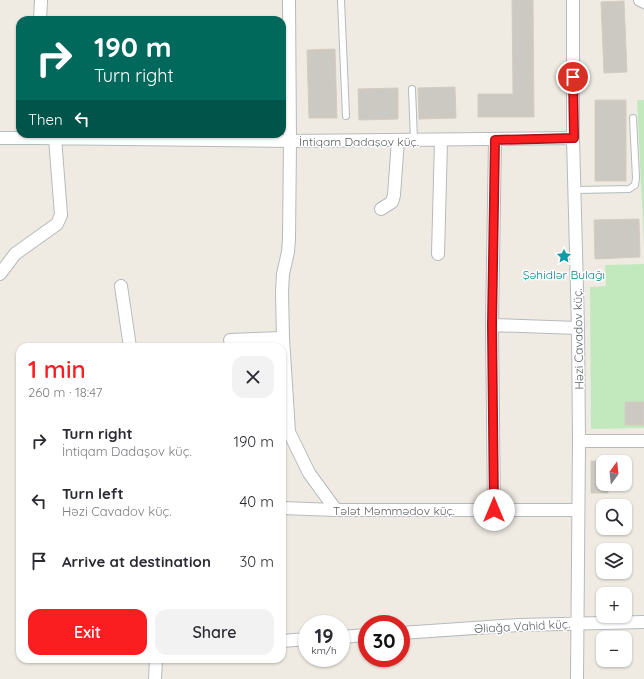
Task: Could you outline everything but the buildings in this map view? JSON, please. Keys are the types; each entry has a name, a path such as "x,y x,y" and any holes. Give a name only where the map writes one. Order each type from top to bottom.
{"street":[{"path":"40,0 40,16"},
{"path":"283,343 282,292 283,274 288,252 289,239 289,0"},
{"name":"Həzi Cavadov küç.","path":"573,0 579,441 577,510 577,679"},
{"path":"640,0 644,2"},
{"name":"İntiqam Dadaşov küç.","path":"0,138 16,137"},
{"path":"0,274 15,254 57,224 61,215 55,138"},
{"name":"İntiqam Dadaşov küç.","path":"220,138 290,141 441,141 574,138"},
{"path":"381,209 392,202 394,195 398,140"},
{"path":"494,510 492,325 495,140"},
{"path":"438,254 441,141"},
{"path":"121,286 129,343"},
{"path":"492,325 578,328"},
{"path":"230,340 283,338"},
{"path":"286,385 289,432 309,473 336,510"},
{"path":"579,441 644,441"},
{"name":"Tələt Məmmədov küç.","path":"286,508 336,510 577,510"},
{"name":"Əliağa Vahid küç.","path":"410,632 519,625 644,622"},
{"path":"286,641 298,640"},
{"path":"154,679 156,663"}],"lane":[{"path":"341,0 346,116"},
{"path":"412,88 414,140"},
{"path":"575,190 630,189 635,185 636,178 633,118"}],"green space":[{"path":"637,100 644,100 644,246"},
{"path":"644,264 644,428 591,429 590,287 606,286 605,265"}],"place":[{"name":"Şəhidlər Bulağı","path":"564,256"}],"route":[{"path":"494,510 492,325 495,140 574,138 573,77"}]}
